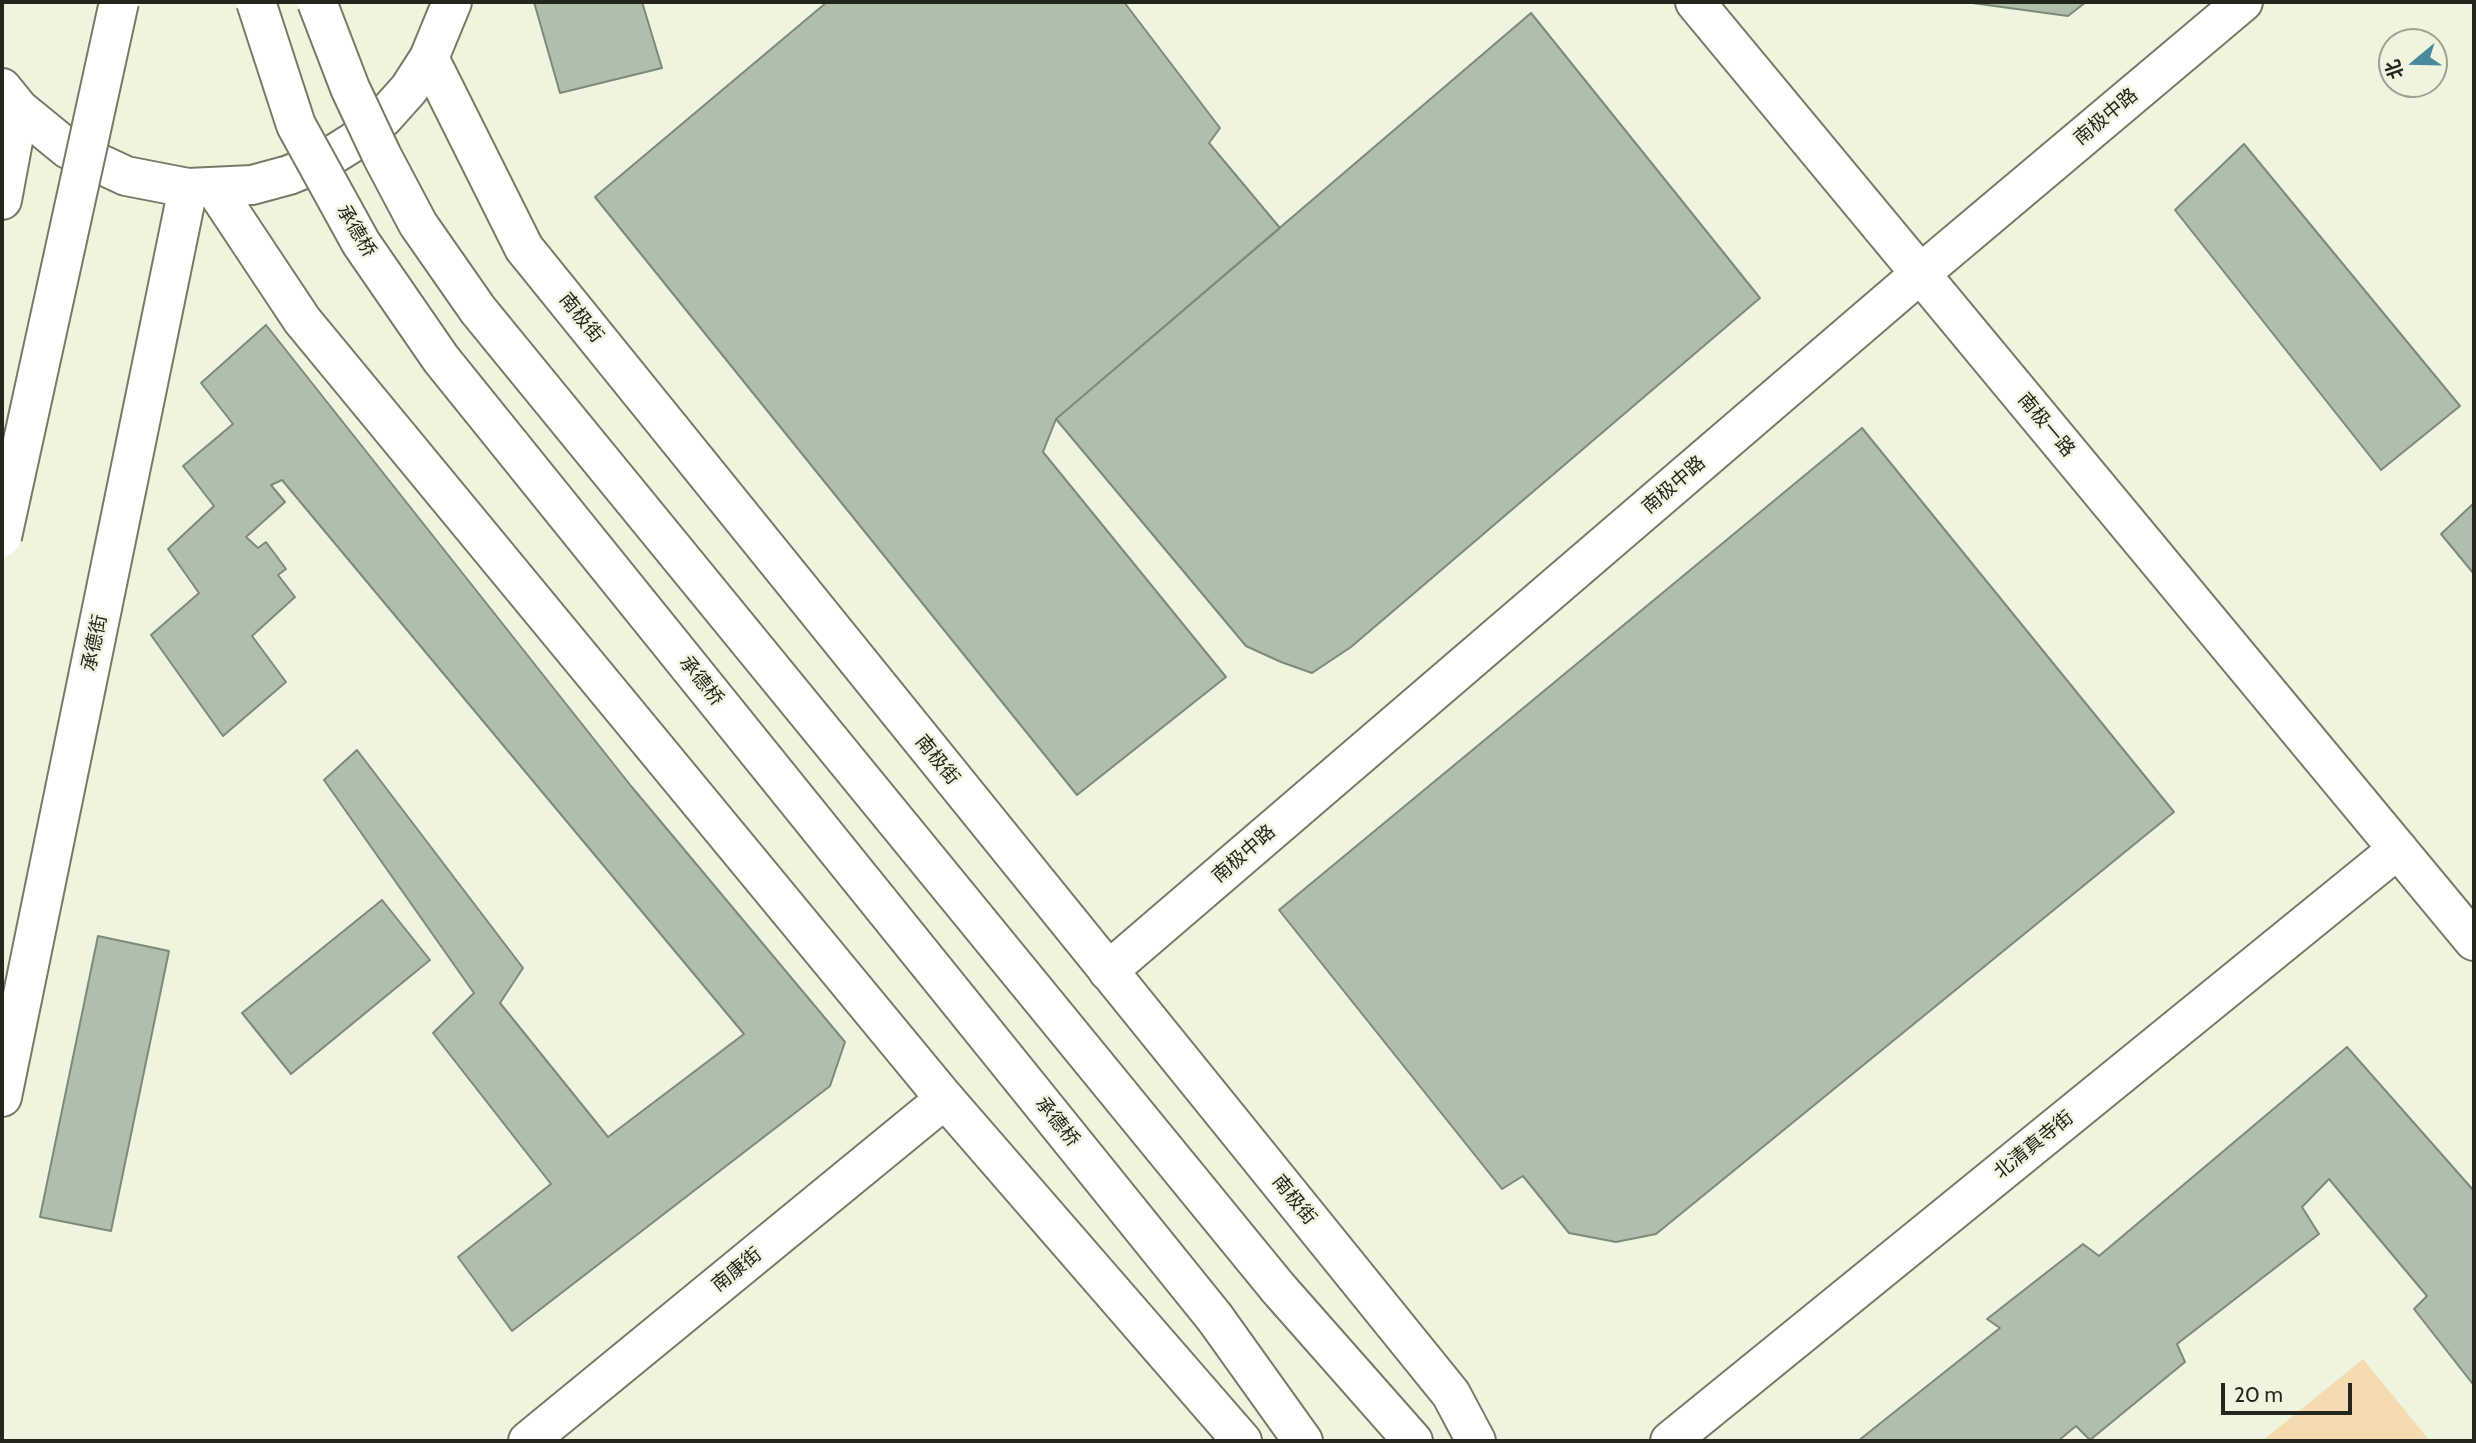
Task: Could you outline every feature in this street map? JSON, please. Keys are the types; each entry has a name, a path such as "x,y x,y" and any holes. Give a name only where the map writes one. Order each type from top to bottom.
{"main road":[{"path":"2,537 119,2"},
{"name":"承德桥","path":"256,2 296,125 361,243 441,359 1215,1318 1304,1441"},
{"path":"317,2 350,89 388,168 418,224 478,310 1279,1288 1413,1441"},
{"path":"10,99 68,149 96,165 147,182 202,189 252,185 289,175 334,154 384,117 409,89 429,58 452,2"},
{"name":"南极一路","path":"1695,2 2474,941"},
{"name":"南极中路","path":"1108,971 1920,274 2243,2"},
{"name":"南极街","path":"429,58 524,248 1451,1394 1476,1441"},
{"path":"2,200 10,99"},
{"path":"202,189 302,320 945,1099 1242,1441"},
{"name":"承德街","path":"2,1097 202,189"},
{"name":"北清真寺街","path":"1670,1441 2398,849"},
{"name":"南康街","path":"528,1441 945,1099"}],"shaded area":[{"path":"2363,1359 2430,1441 2262,1441"}],"building":[{"path":"534,2 642,2 662,68 560,93"},
{"path":"827,2 1124,2 1220,128 1209,143 1280,228 1056,419 1043,452 1226,677 1077,795 595,197"},
{"path":"1965,2 2086,2 2068,16"},
{"path":"1531,13 1760,298 1351,647 1312,673 1281,662 1246,646 1056,419"},
{"path":"2244,144 2460,406 2381,470 2175,210"},
{"path":"266,325 631,786 845,1042 830,1086 512,1331 458,1257 551,1184 433,1033 474,993 324,780 357,750 523,968 500,1003 608,1137 744,1034 282,480 271,485 285,502 246,537 258,548 266,542 286,569 278,575 295,597 252,636 286,682 223,736 151,635 199,593 168,549 214,506 183,466 233,424 201,383"},
{"path":"1862,428 2174,812 1656,1234 1616,1242 1569,1233 1523,1176 1502,1189 1279,910"},
{"path":"2474,503 2474,574 2441,534"},
{"path":"382,900 430,960 291,1074 242,1013"},
{"path":"98,936 169,951 111,1231 40,1217"},
{"path":"2347,1047 2474,1191 2472,1383 2414,1309 2427,1296 2329,1179 2302,1207 2319,1234 2177,1344 2185,1362 2090,1440 2076,1426 2058,1441 1858,1441 2000,1328 1987,1319 2083,1244 2099,1256"}]}
